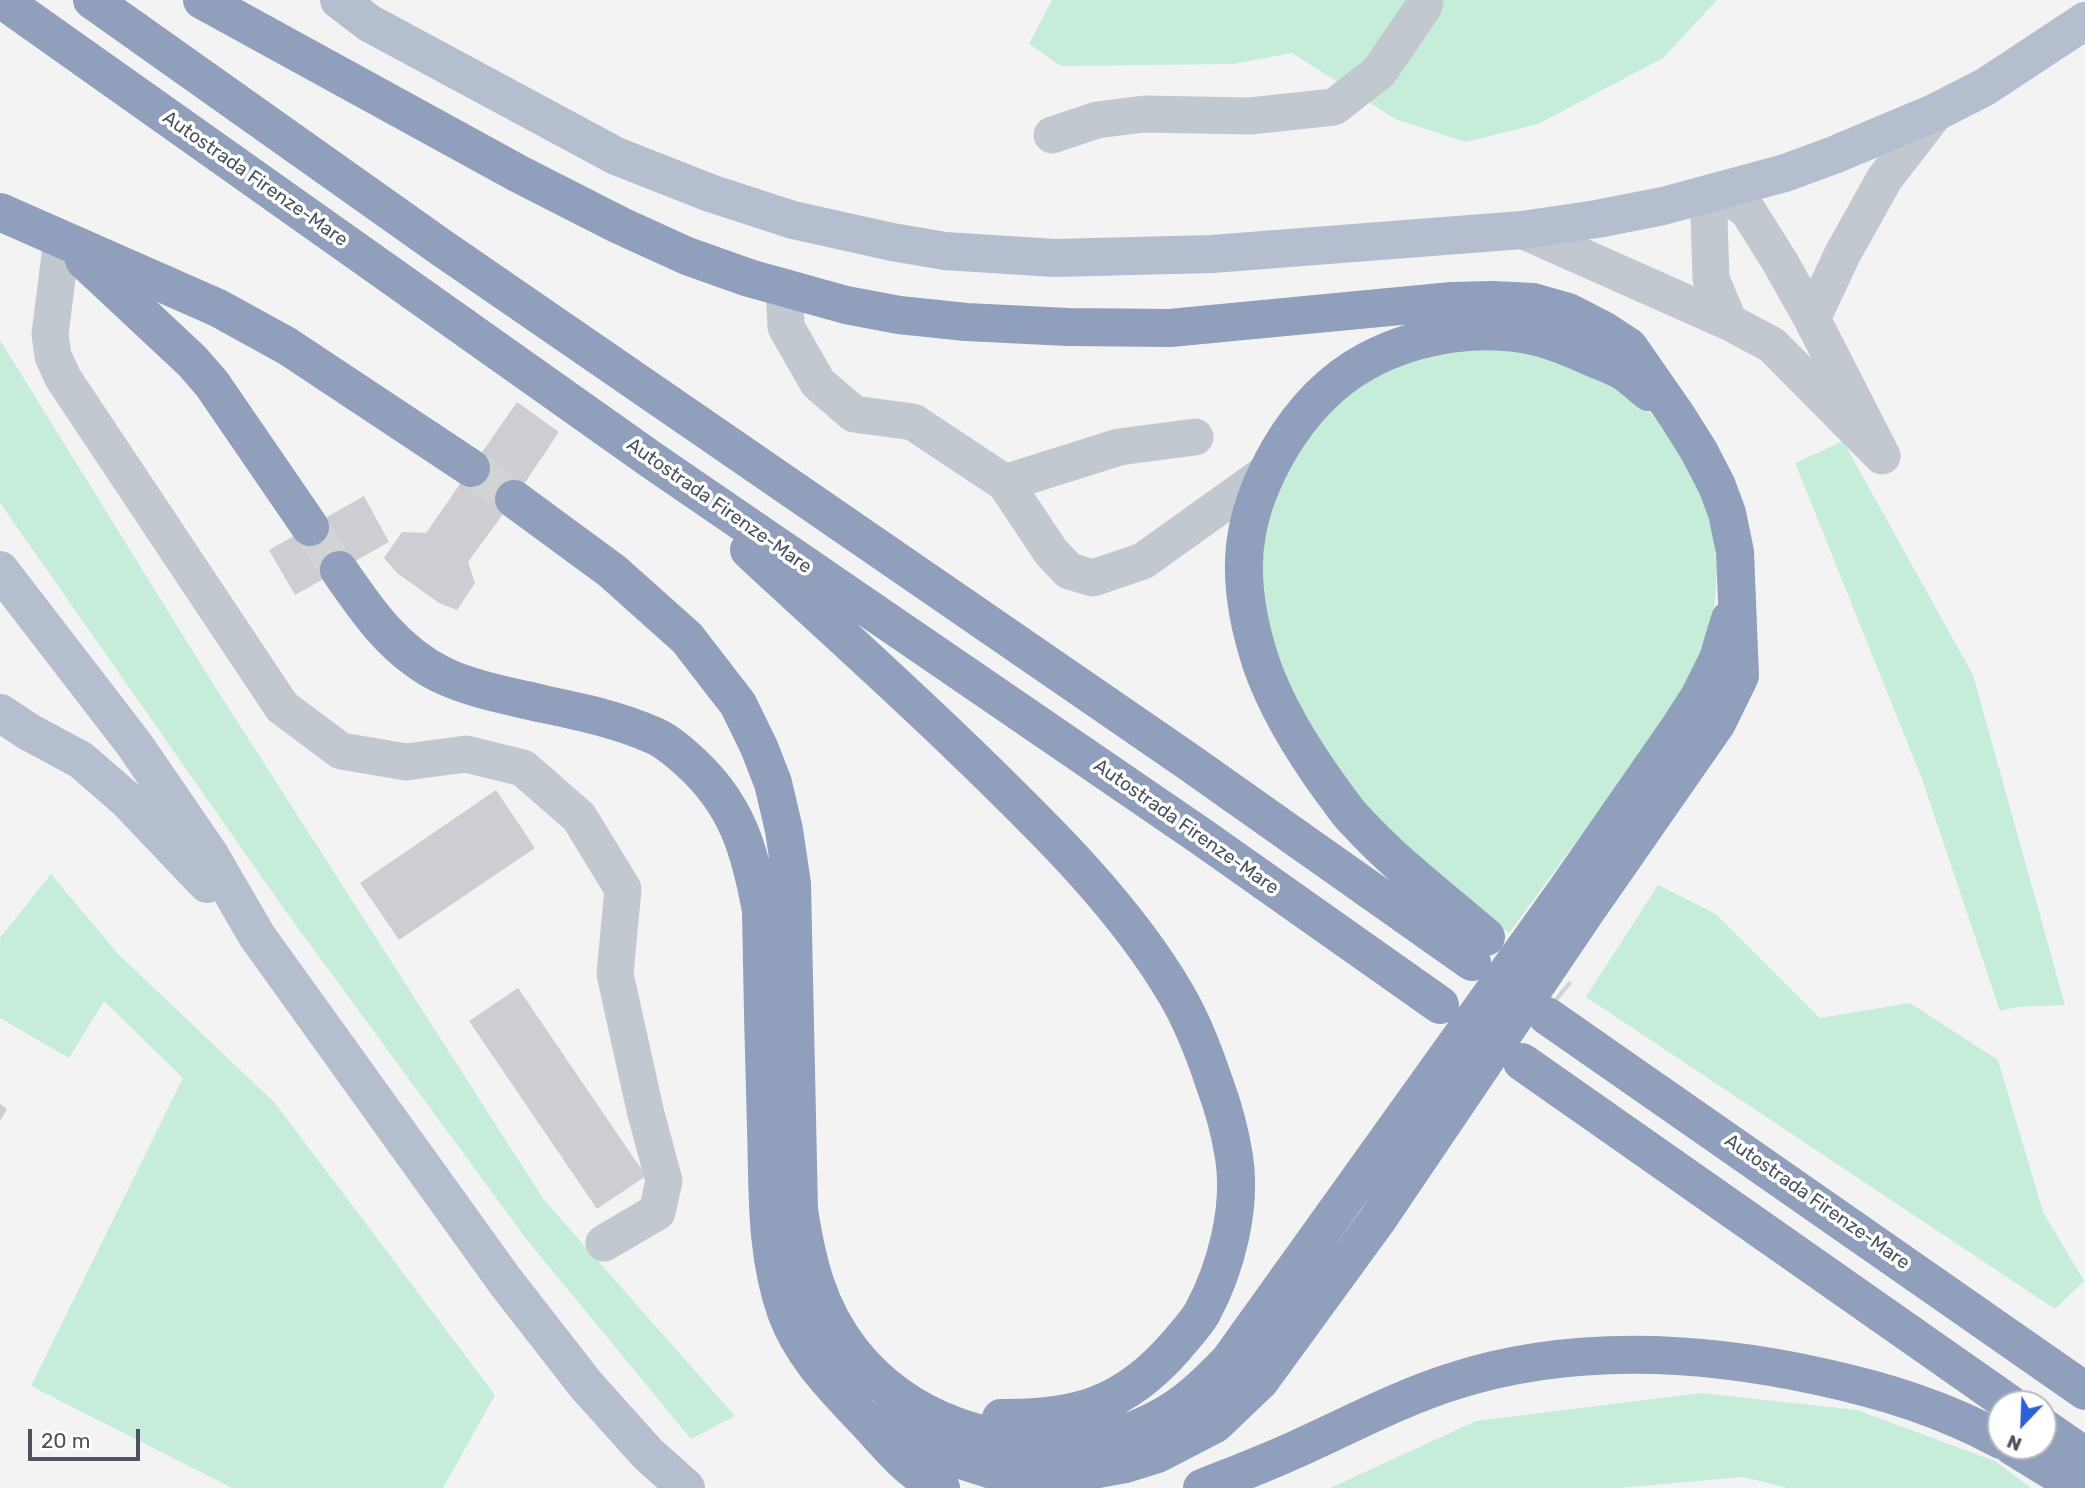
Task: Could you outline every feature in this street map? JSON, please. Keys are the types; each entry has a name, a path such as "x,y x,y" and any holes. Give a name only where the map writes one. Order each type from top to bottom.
{"highway":[{"name":"Autostrada Firenze-Mare","path":"2,0 653,461 1191,829 1440,1004"},
{"path":"92,0 442,248 1186,760 1479,949 1354,820 1322,777 1289,725 1262,664 1249,613 1244,575 1246,534 1256,498 1266,473 1289,432 1310,406 1337,381 1367,361 1434,337 1471,332 1502,332 1541,338 1581,352 1624,372 1677,416"},
{"path":"202,0 519,174 619,225 687,256 749,278 846,304 899,314 966,322 1081,327 1170,328 1452,301 1533,302 1568,312 1629,347 1699,451 1727,513 1735,552 1736,583 1730,619 1718,659 1699,697 1576,901 1378,1219 1260,1381 1215,1424 1157,1454 1125,1464 1077,1473 1033,1474 992,1470 920,1447 863,1418"},
{"path":"0,212 218,308 287,346 471,468"},
{"path":"62,239 192,361 212,384 310,527"},
{"path":"653,461 930,718 1023,807 1083,871 1135,934 1176,994 1204,1053 1224,1109 1235,1159 1235,1208 1227,1252 1212,1294 1197,1321 1168,1355 1143,1379 1108,1401 1076,1412 1037,1418 1005,1418 918,1410"},
{"path":"514,499 612,571 687,638 738,704 759,747 773,783 785,830 792,884 799,1210 805,1251 815,1286 832,1322 852,1352 882,1384 918,1410 953,1426 1013,1441 1058,1443 1104,1438 1149,1424 1199,1393 1229,1361 1347,1198 1576,901"},
{"path":"339,570 368,614 389,636 439,674 472,688 610,719 658,737 680,752 705,775 722,798 742,834 754,873 761,911 768,1214 775,1273 787,1314 804,1349 830,1382 898,1457 920,1477 942,1488"},
{"name":"Autostrada Firenze-Mare","path":"1554,1007 1723,1136 2085,1391"},
{"path":"1522,1062 1990,1390"},
{"path":"1202,1488 1405,1399 1452,1382 1541,1362 1591,1355 1688,1356 1789,1370 1851,1384 1937,1409 1987,1433"},
{"path":"2057,1437 2085,1456"},
{"path":"2035,1460 2080,1488"}],"main road":[{"path":"339,0 369,23 617,156 710,193 793,220 945,251 993,256 1120,258 1226,253 1521,230 1636,212 1722,191 1809,164 1936,111 1985,87 2085,21"},
{"path":"0,569 134,744 210,855 257,936 489,1260 552,1343 616,1419 648,1454 686,1488"},
{"path":"0,713 81,760 127,800 257,936"}],"lane":[{"path":"1052,135 1097,120 1144,114 1250,116 1335,107 1379,72 1424,6 1425,0"},
{"path":"1812,319 1843,253 1885,178 1936,111"},
{"path":"1521,230 1729,322 1772,345 1882,456 1780,262 1748,211 1722,191 1709,217 1711,279 1729,322"},
{"path":"62,239 50,334 54,356 63,378 282,707 341,751 406,762 466,754 523,768 579,817 623,889 615,974 645,1110 664,1181 657,1212 604,1243"},
{"path":"784,287 786,327 818,383 854,414 913,422 1005,484 1051,552 1069,571 1093,578 1143,561 1266,473"},
{"path":"1005,484 1119,447 1195,438"}],"green space":[{"path":"1052,0 1717,0 1663,58 1538,124 1466,142 1395,119 1292,53 1233,64 1061,66 1029,44"},
{"path":"0,340 205,671 544,1200 735,1416 691,1439 527,1240 284,909 0,503"},
{"path":"1480,345 1585,366 1644,406 1668,433 1703,496 1712,530 1717,566 1715,602 1708,637 1695,671 1615,789 1509,933 1459,896 1381,826 1317,748 1272,651 1259,580 1267,509 1298,444 1347,393 1410,358"},
{"path":"1843,441 1973,675 2065,1005 2017,1007 2000,1011 1922,779 1795,463"},
{"path":"51,874 118,954 275,1103 495,1395 443,1488 232,1488 31,1386 183,1078 104,1001 69,1058 0,1018 0,938"},
{"path":"1658,885 1716,914 1820,1018 1910,1003 1998,1060 2043,1212 2084,1281 2055,1309 1586,997"},
{"path":"1702,1393 1857,1410 1995,1461 2031,1488 1788,1488 1743,1477 1619,1488 1330,1488 1476,1421"}],"building":[{"path":"517,402 559,432 468,562 475,583 457,610 439,603 397,573 384,558 402,532 426,533"},
{"path":"364,496 389,542 295,595 269,550"},
{"path":"496,790 535,848 399,940 360,883"},
{"path":"518,988 646,1176 597,1209 469,1021"},
{"path":"0,1104 7,1109 0,1121"}],"tunnel":[{"path":"471,468 514,499"},
{"path":"310,527 339,570"},
{"path":"1513,959 1560,998"}]}
